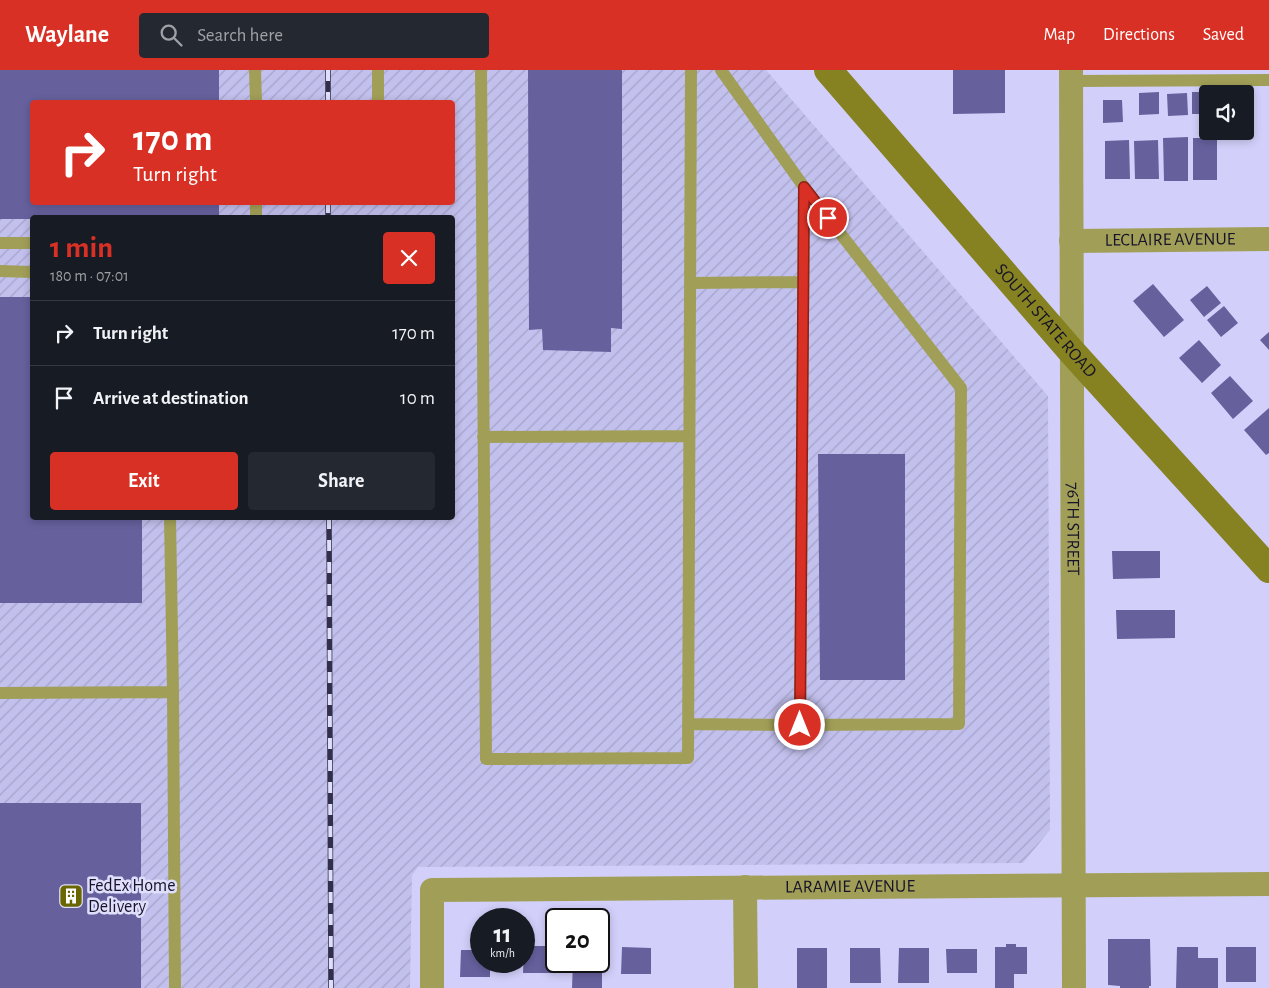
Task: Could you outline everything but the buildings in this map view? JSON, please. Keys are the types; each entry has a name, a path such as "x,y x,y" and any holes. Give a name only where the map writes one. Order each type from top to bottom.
{"street":[{"name":"SOUTH STATE ROAD","path":"828,70 1072,352 1268,567"},
{"name":"76TH STREET","path":"1071,75 1074,988"},
{"name":"LECLAIRE AVENUE","path":"1071,240 1269,239"},
{"name":"LARAMIE AVENUE","path":"432,988 432,890 1269,884"},
{"path":"746,887 746,988"}],"lane":[{"path":"256,70 256,100"},
{"path":"378,70 378,100"},
{"path":"481,70 486,759 688,758 691,70"},
{"path":"688,724 959,724 961,388 804,187 720,70"},
{"path":"1071,75 1269,80"},
{"path":"800,725 804,187"},
{"path":"0,242 30,243"},
{"path":"0,272 30,272"},
{"path":"690,282 803,282"},
{"path":"484,437 690,436"},
{"path":"170,520 175,988"},
{"path":"0,694 173,692"}],"shaded area":[{"path":"0,70 766,70 1048,396 1050,830 1023,863 418,867 412,875 410,988 0,988"}],"railway":[{"path":"328,70 328,100"},
{"path":"328,205 328,215"},
{"path":"329,520 331,988"}],"place":[{"name":"FedEx Home Delivery","path":"71,896"}],"route":[{"path":"800,725 804,187 828,218"}]}
